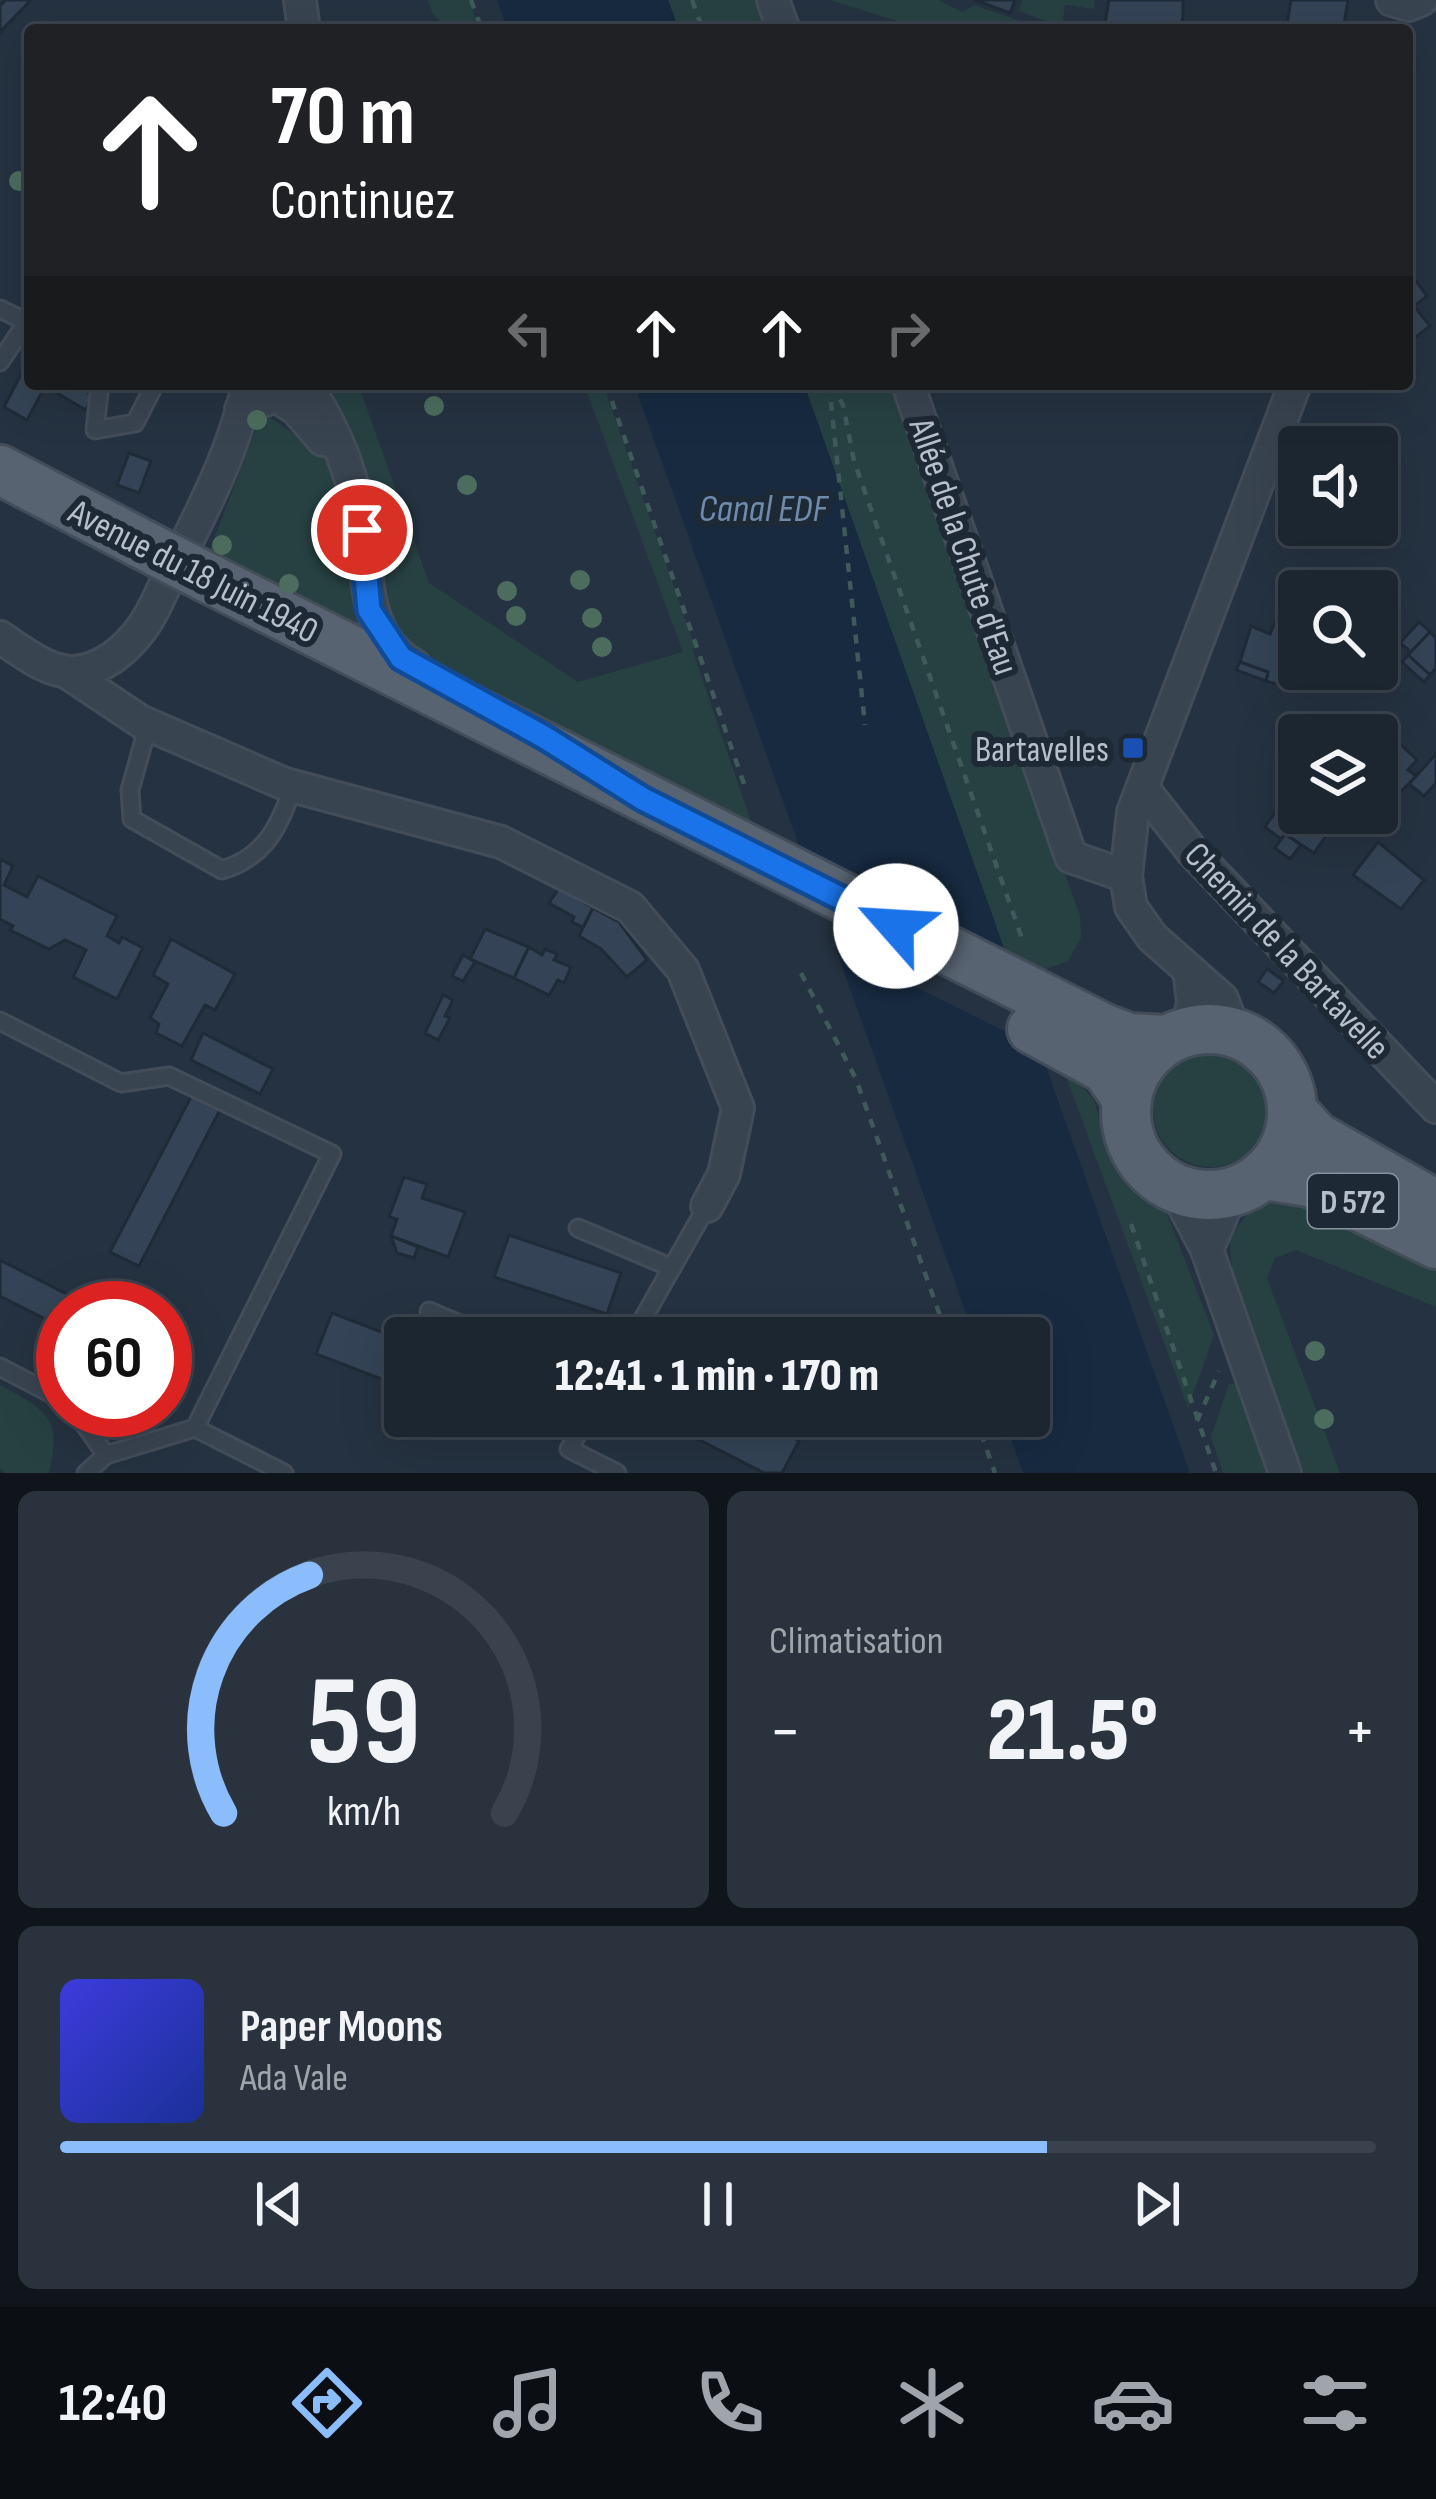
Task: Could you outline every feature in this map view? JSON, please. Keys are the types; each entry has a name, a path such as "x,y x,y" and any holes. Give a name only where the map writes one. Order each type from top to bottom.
{"main road":[{"name":"Avenue du 18 Juin 1940","path":"1,476 811,912 1101,1046 1129,1038 1176,1036"},
{"name":"Avenue du 18 Juin 1940","path":"202,587 771,864 1101,1046 1106,1069 1127,1100"},
{"path":"1211,1028 1235,1033 1258,1045 1277,1063 1293,1112 1289,1136 1279,1157 1248,1183 1199,1195 1174,1187 1152,1172 1136,1151 1127,1126 1127,1100 1140,1066 1176,1036 1211,1028"},
{"name":"D 572","path":"1293,1112 1316,1137 1436,1205"},
{"name":"D 572","path":"1248,1183 1310,1182 1436,1244"}],"street":[{"path":"308,390 324,412 349,473 362,530 369,610 401,658 544,737 643,799"},
{"name":"Allée de la Chute d'Eau","path":"910,390 1071,857 1126,876"},
{"path":"1235,1033 1222,999 1152,937 1131,908 1126,876 1133,812 1292,390"},
{"path":"68,673 119,654 143,627 221,467 245,397 275,396 296,409 349,473"},
{"path":"0,637 45,665 68,673 140,721 293,786 501,842 630,907 683,970 737,1108 724,1174 706,1206"},
{"name":"Chemin de la Bartavelle","path":"1144,790 1192,850 1436,1107"},
{"path":"1176,1036 1193,1001 1189,970"},
{"path":"1207,1250 1248,1183"},
{"path":"1174,1187 1207,1250 1285,1473"}],"lane":[{"path":"0,362 24,326"},
{"path":"99,390 95,430 135,422 152,390"},
{"path":"140,721 144,740 130,790 132,819 222,870 241,864 279,829 293,786"},
{"path":"0,1022 121,1083 170,1076 332,1154 195,1428"},
{"path":"644,1317 706,1206"},
{"path":"578,1228 671,1268"},
{"path":"429,1311 443,1317"},
{"path":"0,1366 36,1385"},
{"path":"86,1473 106,1455 195,1428 284,1473"},
{"path":"93,1437 106,1455"},
{"path":"576,1437 569,1449 617,1473"}],"path":[{"path":"608,390 744,784"},
{"path":"831,390 865,725"},
{"path":"834,390 843,405 854,461 1028,955"},
{"path":"801,974 856,1078 941,1317"},
{"path":"1131,1224 1216,1473"},
{"path":"1197,1421 1220,1370 1244,1356"},
{"path":"982,1437 995,1473"}],"green space":[{"path":"428,0 469,0 478,24 443,24"},
{"path":"668,0 758,0 766,24 677,24"},
{"path":"830,0 938,0 963,12 974,5 1029,24 906,24"},
{"path":"1022,0 1095,0 1094,9 1065,5 1066,24 1019,11"},
{"path":"313,390 360,390 429,583 578,682 683,652 586,390 605,390 759,845 411,649 400,638 381,600 369,483"},
{"path":"806,390 894,390 1080,916 1081,938 1068,961 1015,980"},
{"path":"268,416 329,458 349,520 354,601 364,637 208,555 257,427"},
{"path":"1211,1051 1233,1056 1252,1068 1264,1087 1269,1109 1264,1131 1252,1150 1233,1162 1211,1167 1189,1162 1170,1150 1158,1131 1153,1109 1158,1087 1170,1068 1189,1056"},
{"path":"1061,1063 1094,1100 1113,1162 1136,1193 1166,1211 1214,1335 1188,1408"},
{"path":"1287,1195 1436,1258 1436,1307 1296,1250 1275,1258 1267,1278 1340,1473 1300,1473 1232,1272 1229,1236 1253,1208"},
{"path":"1229,1383 1238,1385 1269,1473 1223,1473 1211,1437"},
{"path":"0,1385 36,1407 36,1437 54,1439 49,1473 0,1469"}],"water":[{"path":"497,0 668,0 677,24 506,24"},
{"name":"Canal EDF","path":"636,390 806,390 1190,1473 1023,1473 1010,1437 1050,1437 1050,1317 967,1317"}],"pier":[{"path":"801,869 1022,981 1047,1052 828,944"}],"building":[{"path":"6,0 31,0 0,32 0,6"},
{"path":"975,0 1015,0 1010,13"},
{"path":"1109,0 1183,0 1180,24 1105,24"},
{"path":"1291,0 1348,0 1344,24 1287,24"},
{"path":"1413,277 1427,296 1414,306 1430,326 1413,339"},
{"path":"24,369 24,390 43,390 27,420 4,407"},
{"path":"52,390 86,390 92,397 86,410"},
{"path":"129,453 151,461 139,493 117,485"},
{"path":"1278,616 1278,684 1266,681 1268,672 1240,662 1251,626 1270,634"},
{"path":"1419,622 1430,632 1411,652 1400,643"},
{"path":"1430,632 1436,638 1436,668 1430,675 1408,655"},
{"path":"1408,655 1430,675 1424,682 1402,662"},
{"path":"1240,662 1268,672 1266,681 1236,670"},
{"path":"1398,742 1417,760 1408,770 1416,776 1398,795"},
{"path":"1436,754 1436,783 1424,796 1409,784"},
{"path":"1278,808 1278,834 1285,834 1281,839 1265,827"},
{"path":"1285,834 1327,834 1314,853"},
{"path":"1285,834 1301,845 1290,859 1275,848"},
{"path":"1378,842 1424,880 1401,909 1353,875"},
{"path":"0,859 13,866 4,885 27,897 38,876 117,916 107,936 119,943 122,937 143,948 117,999 73,977 86,950 65,940 49,949 10,930 13,926 0,919"},
{"path":"559,888 593,908 583,927 549,903"},
{"path":"593,908 619,922 647,960 627,977 601,949 579,936"},
{"path":"485,929 529,947 514,978 470,959"},
{"path":"171,939 235,974 215,1010 205,1005 182,1046 156,1033 159,1024 150,1018 168,984 153,975"},
{"path":"529,947 542,955 545,949 557,954 554,960 571,967 564,983 558,980 549,995 514,978"},
{"path":"463,955 475,962 463,981 452,976"},
{"path":"1267,969 1284,981 1274,993 1258,982"},
{"path":"443,995 453,1000 438,1040 425,1033"},
{"path":"203,1033 273,1069 260,1094 191,1060"},
{"path":"193,1093 221,1108 139,1266 110,1252"},
{"path":"404,1177 427,1184 422,1198 465,1212 448,1257 391,1236 397,1219 389,1217"},
{"path":"509,1235 621,1273 607,1314 494,1277"},
{"path":"391,1236 418,1247 414,1258 397,1253"},
{"path":"0,1260 41,1281 36,1281 36,1314 0,1296"},
{"path":"332,1313 384,1333 384,1380 316,1354"},
{"path":"694,1437 791,1437 799,1441 782,1473 764,1473"}],"place":[{"name":"Bartavelles","path":"1133,748"}],"route":[{"path":"362,530 369,610 401,658 544,737 643,799 896,926"}]}
